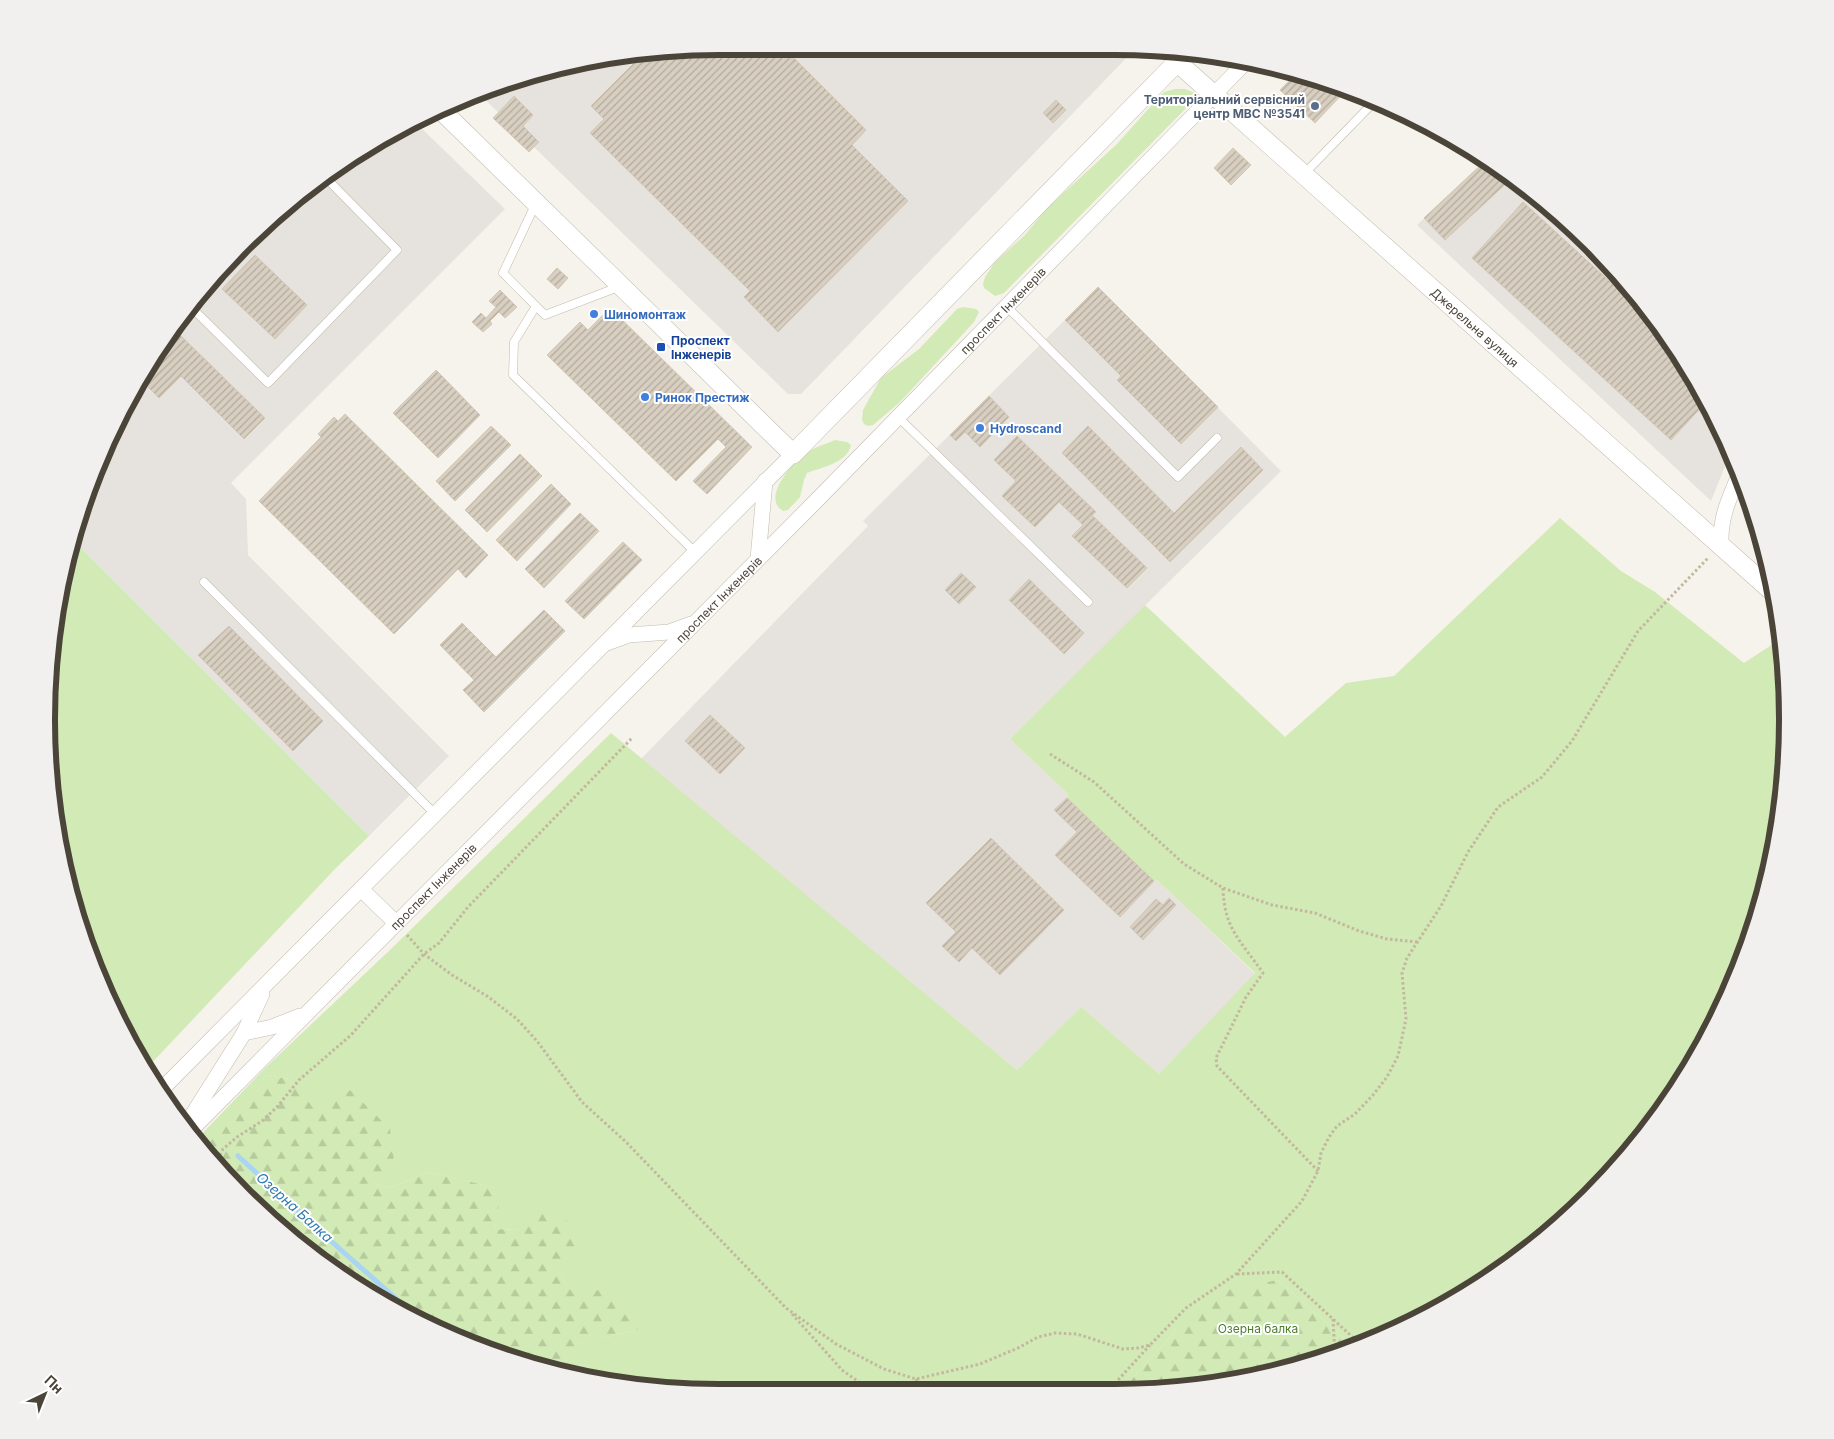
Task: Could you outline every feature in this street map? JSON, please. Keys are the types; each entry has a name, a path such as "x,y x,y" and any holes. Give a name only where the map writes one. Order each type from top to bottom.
{"street":[{"path":"165,1086 792,454 1180,59"},
{"name":"Джерельна вулиця","path":"1182,59 1213,95 1765,584"},
{"name":"проспект Інженерів","path":"194,1127 758,560 1241,67"},
{"path":"446,115 792,454"},
{"path":"758,560 765,481"},
{"path":"1721,544 1720,526 1735,484"},
{"path":"603,645 630,635 669,632 694,623"},
{"path":"361,889 396,923"},
{"path":"189,1120 244,1033 267,984"},
{"path":"244,1033 272,1027 306,1014"}],"lane":[{"path":"1303,176 1370,106"},
{"path":"195,311 268,383 397,250 330,182"},
{"path":"536,203 503,273 536,306 546,315 621,286"},
{"path":"536,306 514,342 512,375 695,552"},
{"path":"1006,306 1178,477 1217,438"},
{"path":"898,417 1088,602"},
{"path":"204,582 435,814"}],"path":[{"path":"1115,1384 1186,1308 1236,1274 1302,1200 1318,1171 1321,1153 1328,1137 1337,1126 1355,1114 1374,1095 1387,1077 1398,1056 1406,1019 1402,974 1406,958 1441,906 1468,852 1498,807 1542,778 1572,741 1638,631 1721,544"},
{"path":"219,1156 223,1149 237,1137 262,1121 277,1107 299,1080 351,1035 424,954 439,943 481,893 632,738"},
{"path":"1050,754 1094,782 1184,864 1223,888 1272,905 1315,913 1359,931 1387,939 1417,942"},
{"path":"1223,888 1224,910 1233,932 1263,973 1246,997 1216,1058 1217,1066 1318,1171"},
{"path":"396,923 424,954 452,975 487,996 517,1019 537,1041 582,1102 626,1142 786,1308 842,1370 862,1384"},
{"path":"1236,1274 1282,1272 1354,1339"},
{"path":"786,1308 836,1344 884,1369 916,1379 980,1364 1038,1338 1055,1333 1077,1334 1122,1348 1138,1348 1150,1345"},
{"path":"1333,1318 1335,1346"},
{"path":"916,1379 919,1384"}],"shaded area":[{"path":"1129,55 801,394 788,394 534,147 539,141 523,126 533,115 514,96 498,112 484,99 506,90 590,68 676,56"},
{"path":"420,127 505,209 231,483 246,499 248,555 449,756 369,836 79,546 90,506 124,426 144,387 192,315 220,281 281,220 350,167 387,144"},
{"path":"1481,165 1519,192 1553,220 1614,281 1642,315 1690,387 1727,462 1711,501 1417,225"},
{"path":"1098,287 1281,471 1010,739 1068,794 1067,798 1154,881 1157,880 1255,974 1159,1074 1081,1007 1017,1070 641,759 868,526 863,521"}],"green space":[{"path":"1185,89 1195,93 1196,96 1004,293 995,296 984,288 985,277 995,262 1025,235 1047,208 1117,144 1164,92"},
{"path":"963,307 976,309 979,312 974,322 899,403 873,425 868,426 864,424 862,420 863,410 881,378 919,349 957,309"},
{"path":"835,440 847,442 851,445 849,451 833,464 807,473 800,497 788,510 783,511 777,506 775,499 776,491 784,476 806,453"},
{"path":"1560,518 1621,571 1655,592 1744,663 1774,643 1778,676 1778,763 1766,849 1744,933 1728,974 1690,1052 1642,1124 1614,1158 1584,1189 1553,1219 1519,1247 1447,1295 1408,1315 1348,1341 1278,1280 1177,1329 1128,1384 720,1384 676,1383 595,1372 587,1365 564,1365 575,1344 638,1330 568,1289 556,1267 520,1230 495,1229 500,1189 429,1172 390,1188 371,1183 289,1079 267,1075 205,1140 201,1135 265,1068 391,949 611,733 1017,1070 1081,1007 1159,1074 1255,973 1067,798 1068,794 1010,739 1145,605 1285,737 1346,683 1394,676"},
{"path":"79,546 369,836 334,870 151,1064 124,1013 90,933 68,849 61,806 56,763 56,676 68,590"},
{"path":"267,1075 289,1079 318,1113 350,1090 390,1129 394,1161 372,1183 390,1188 429,1172 501,1189 495,1229 520,1230 536,1209 566,1219 577,1244 556,1267 566,1284 574,1292 579,1293 604,1289 638,1330 576,1344 564,1365 506,1349 465,1333 387,1295 315,1247 281,1219 250,1189 204,1139"},
{"name":"Озерна балка","path":"1278,1280 1348,1341 1328,1349 1244,1371 1158,1383 1128,1384 1177,1329 1226,1290"},
{"path":"587,1365 595,1372 568,1366"}],"building":[{"path":"791,55 866,130 852,145 908,201 778,332 744,297 750,291 590,133 604,119 591,106 636,61 676,56"},
{"name":"Територіальний сервісний центр МВС №3541","path":"1291,79 1341,95 1315,123 1280,90"},
{"path":"514,96 533,115 523,126 539,142 529,152 493,118"},
{"path":"1056,100 1066,110 1053,123 1043,113"},
{"path":"1233,148 1251,165 1231,185 1214,168"},
{"path":"1481,165 1507,183 1445,240 1424,218"},
{"path":"1523,202 1628,298 1667,350 1701,408 1671,440 1472,258"},
{"path":"255,255 307,305 275,339 222,289"},
{"path":"557,268 568,278 558,289 547,279"},
{"path":"1098,287 1154,343 1121,376 1065,320"},
{"path":"500,290 517,307 505,318 499,312 490,321 492,324 483,332 472,322 481,313 486,318 496,307 489,301"},
{"name":"Ринок Престиж","path":"610,308 752,447 707,494 693,481 726,447 718,439 676,481 547,355 580,322 588,330"},
{"path":"179,334 265,418 244,439 181,376 159,398 146,385"},
{"path":"1154,343 1218,407 1181,444 1117,380"},
{"path":"436,370 480,415 438,458 393,413"},
{"path":"989,396 1009,417 980,447 965,432 956,441 950,435"},
{"path":"345,414 488,555 466,578 458,569 394,634 259,501 321,437 318,434 334,417 338,421"},
{"path":"491,426 511,445 455,501 436,481"},
{"path":"1088,426 1174,513 1241,447 1263,470 1170,562 1062,453"},
{"path":"1017,436 1096,512 1092,515 1147,568 1127,588 1072,536 1083,525 1059,502 1035,527 1002,496 1016,481 994,460"},
{"path":"520,454 542,476 487,532 465,510"},
{"path":"551,484 571,504 517,561 496,540"},
{"path":"580,513 599,531 544,588 525,569"},
{"path":"623,542 642,560 584,619 565,601"},
{"path":"961,573 976,587 959,604 945,590"},
{"path":"1029,579 1084,633 1064,654 1009,600"},
{"path":"544,610 565,631 484,712 463,690 474,680 440,645 462,623 496,657"},
{"path":"229,626 323,721 293,751 198,655"},
{"path":"710,715 745,748 720,774 685,741"},
{"path":"1067,798 1154,881 1120,917 1055,855 1077,832 1054,810"},
{"path":"991,838 1064,910 1000,975 972,948 959,962 942,946 956,932 926,903"},
{"path":"1169,898 1176,905 1143,940 1130,927 1156,899 1163,905"}],"waterway":[{"name":"Озерна Балка","path":"238,1156 399,1301"}],"place":[{"name":"Територіальний сервісний центр МВС №3541","path":"1315,106"},
{"name":"Шиномонтаж","path":"594,314"},
{"name":"Проспект Інженерів","path":"661,347"},
{"name":"Ринок Престиж","path":"645,397"},
{"name":"Hydroscand","path":"980,428"}]}
